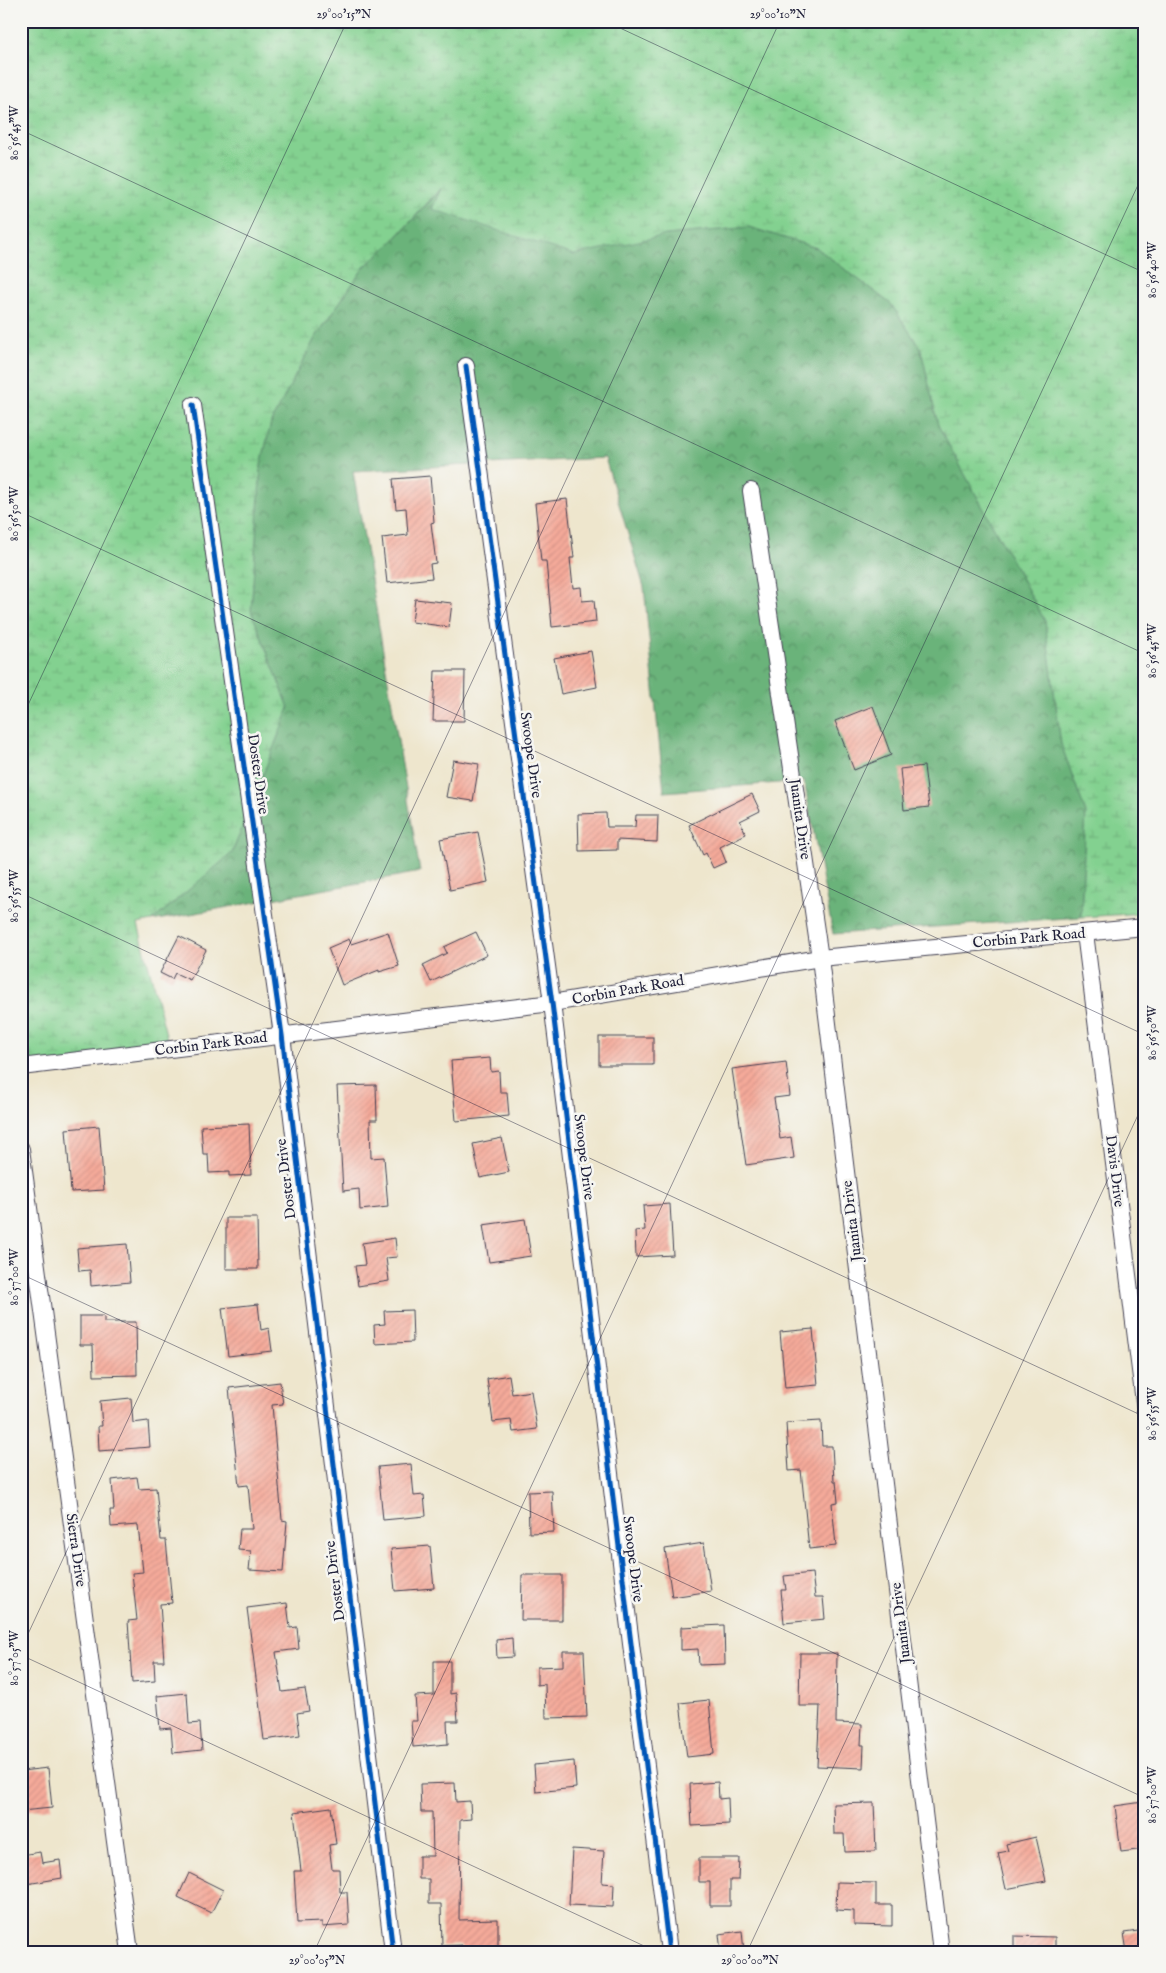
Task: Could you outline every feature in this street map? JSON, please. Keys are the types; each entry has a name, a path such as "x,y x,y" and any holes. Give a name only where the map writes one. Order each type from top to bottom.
{"street":[{"name":"Swoope Drive","path":"466,366 552,1003 669,1952"},
{"name":"Doster Drive","path":"193,405 282,1035 393,1952"},
{"name":"Juanita Drive","path":"751,491 820,958 941,1952"},
{"name":"Corbin Park Road","path":"21,1067 552,1003 820,958 1145,927"},
{"name":"Davis Drive","path":"1085,933 1145,1410"},
{"name":"Sierra Drive","path":"21,1149 130,1952"}],"green space":[{"path":"21,21 1145,21 1145,913 1081,917 1086,813 1061,744 1045,621 938,425 921,349 891,304 817,248 749,227 666,235 574,255 432,209 441,188 391,243 364,267 315,338 271,422 261,465 251,611 289,708 232,853 152,921 138,924 170,1050 21,1073"},
{"path":"443,187 432,209 666,235 749,227 817,248 891,304 921,349 938,425 1045,621 1061,744 1086,813 1081,917 833,934 804,781 664,792 644,587 605,458 353,471 420,872 152,921 232,853 289,708 251,611 261,465 271,422 315,338 364,267 391,243"}],"building":[{"path":"430,476 434,522 431,523 436,563 430,564 432,578 387,583 382,538 408,535 406,508 396,509 393,479"},
{"path":"567,499 574,558 570,558 573,588 581,587 582,601 594,600 596,622 552,627 546,561 541,561 535,503"},
{"path":"415,599 452,603 449,627 412,622"},
{"path":"591,651 597,687 561,694 554,658"},
{"path":"435,671 465,671 464,721 433,721"},
{"path":"873,706 891,755 854,770 835,721"},
{"path":"453,760 479,764 473,801 446,797"},
{"path":"924,766 929,807 904,810 900,769"},
{"path":"752,794 760,811 740,821 746,834 720,847 726,862 713,868 706,853 703,855 689,825"},
{"path":"606,813 607,827 635,827 636,815 658,815 657,842 617,840 617,850 579,851 578,814"},
{"path":"478,832 488,882 450,890 440,839"},
{"path":"388,932 399,966 379,972 379,970 342,985 328,948 349,939 351,944"},
{"path":"476,932 487,955 431,982 423,965 447,953 444,947"},
{"path":"179,936 206,950 190,980 175,973 172,979 160,973"},
{"path":"599,1037 653,1037 653,1065 599,1065"},
{"path":"490,1058 491,1072 499,1071 500,1092 507,1092 509,1116 456,1121 451,1061"},
{"path":"786,1062 790,1096 774,1098 780,1139 791,1137 794,1158 746,1165 732,1069"},
{"path":"376,1085 377,1120 370,1120 371,1158 384,1157 388,1207 360,1210 359,1189 343,1191 337,1086"},
{"path":"249,1124 251,1175 229,1176 229,1172 209,1173 208,1154 203,1154 201,1126"},
{"path":"99,1126 104,1190 71,1192 66,1129"},
{"path":"502,1138 509,1172 480,1178 473,1144"},
{"path":"670,1204 673,1255 636,1257 635,1231 645,1230 643,1206"},
{"path":"226,1218 257,1218 258,1269 226,1269"},
{"path":"525,1219 531,1256 489,1262 483,1225"},
{"path":"395,1238 397,1257 386,1258 389,1281 358,1286 355,1266 365,1265 362,1243"},
{"path":"127,1244 130,1282 91,1286 90,1270 79,1271 77,1248"},
{"path":"258,1304 261,1330 269,1328 272,1351 228,1356 222,1308"},
{"path":"412,1310 413,1342 375,1344 374,1325 385,1324 384,1311"},
{"path":"80,1316 104,1316 104,1322 136,1322 137,1375 94,1376 93,1345 80,1345"},
{"path":"813,1329 818,1385 785,1388 780,1332"},
{"path":"509,1375 512,1394 531,1391 537,1429 513,1432 511,1420 493,1422 487,1379"},
{"path":"280,1382 283,1404 272,1405 282,1520 287,1521 283,1572 249,1570 251,1551 238,1550 240,1529 252,1529 248,1485 239,1486 229,1388"},
{"path":"131,1398 133,1423 148,1421 150,1447 99,1451 98,1426 102,1426 100,1401"},
{"path":"821,1421 822,1446 832,1446 834,1481 836,1481 838,1502 832,1503 836,1546 809,1549 801,1470 789,1471 786,1423"},
{"path":"411,1464 414,1496 424,1495 426,1516 383,1520 378,1467"},
{"path":"137,1477 139,1489 156,1488 161,1540 166,1540 172,1603 160,1604 164,1661 154,1661 155,1681 132,1683 128,1621 137,1620 132,1573 143,1572 138,1525 111,1527 110,1510 114,1510 112,1480"},
{"path":"552,1491 554,1532 529,1533 528,1492"},
{"path":"704,1543 711,1591 672,1597 665,1549"},
{"path":"430,1546 434,1588 395,1591 391,1549"},
{"path":"812,1573 815,1597 823,1597 825,1619 784,1623 781,1590 786,1590 784,1576"},
{"path":"522,1575 562,1575 562,1620 521,1620"},
{"path":"287,1603 290,1628 297,1627 299,1649 276,1652 282,1692 305,1689 309,1711 297,1713 300,1735 264,1740 247,1608"},
{"path":"724,1625 725,1664 699,1665 698,1649 681,1650 681,1627"},
{"path":"512,1638 513,1657 497,1658 496,1640"},
{"path":"563,1651 584,1651 587,1717 546,1718 545,1684 537,1685 537,1667 563,1666"},
{"path":"800,1653 837,1653 836,1723 862,1724 861,1745 864,1745 863,1768 817,1766 820,1706 799,1706"},
{"path":"434,1661 450,1661 450,1694 456,1693 458,1721 447,1721 448,1744 413,1747 411,1721 417,1721 415,1696 434,1695"},
{"path":"187,1693 189,1724 200,1723 202,1750 173,1753 171,1728 160,1729 157,1696"},
{"path":"709,1700 714,1754 687,1757 680,1703"},
{"path":"574,1761 576,1788 536,1792 534,1765"},
{"path":"48,1768 52,1808 21,1811 21,1771"},
{"path":"718,1782 719,1799 728,1798 729,1824 692,1826 690,1784"},
{"path":"455,1783 456,1802 470,1801 471,1819 460,1820 459,1920 498,1919 498,1952 462,1952 462,1945 442,1946 441,1904 429,1904 429,1879 419,1879 419,1856 433,1856 432,1812 421,1812 420,1784"},
{"path":"1143,1802 1145,1849 1121,1852 1115,1806"},
{"path":"874,1803 876,1851 845,1852 844,1834 834,1834 833,1804"},
{"path":"331,1807 336,1844 329,1845 332,1869 339,1869 340,1892 347,1892 349,1925 322,1927 322,1922 297,1923 294,1871 301,1871 294,1812"},
{"path":"1036,1837 1046,1881 1006,1889 998,1853 1008,1851 1006,1844"},
{"path":"572,1849 604,1851 602,1883 614,1884 613,1907 569,1905"},
{"path":"40,1852 42,1863 60,1860 62,1878 21,1885 21,1855"},
{"path":"699,1858 739,1858 738,1880 730,1880 730,1906 710,1906 710,1882 699,1882"},
{"path":"189,1873 223,1890 211,1913 178,1897"},
{"path":"837,1882 876,1883 876,1905 892,1905 892,1926 854,1925 854,1911 836,1910"},
{"path":"1145,1930 1145,1952 1127,1952 1124,1933"},
{"path":"742,1931 744,1952 721,1952 719,1934"},
{"path":"1014,1936 1055,1937 1055,1952 1014,1952"}],"cycle path":[{"path":"466,366 552,1003 669,1952"},
{"path":"193,405 282,1035 393,1952"}]}
